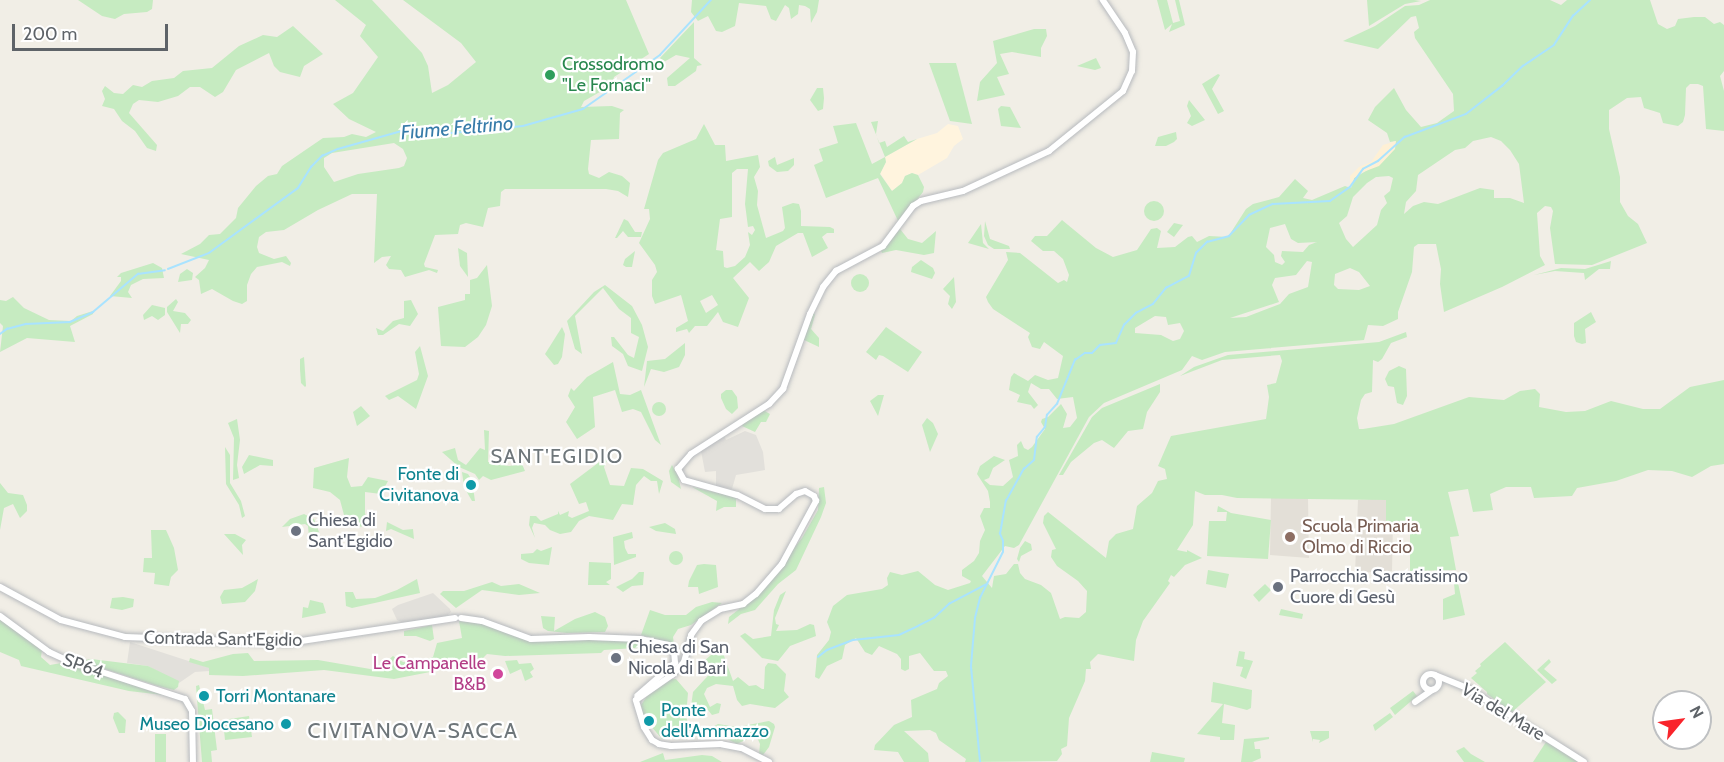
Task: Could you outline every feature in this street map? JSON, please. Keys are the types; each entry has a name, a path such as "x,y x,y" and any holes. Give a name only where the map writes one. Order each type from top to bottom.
{"street":[{"path":"769,762 741,748 721,744 672,746 659,744 648,734 636,706 636,700 672,675 684,662 691,635 701,621 720,609 742,604 756,594 782,564 815,506 814,496 805,490 796,494 779,509 765,509 737,495 684,480 678,469 681,462 724,430 769,404 783,389 810,314 823,287 836,271 883,246 913,206 921,201 963,191 1062,142 1124,91 1132,71 1133,52 1125,33 1103,0"},
{"name":"Contrada Sant'Egidio","path":"0,587 61,620 125,637 288,643 458,618 482,621 531,639 589,637 640,639 668,645 675,654 675,663 637,696"},
{"name":"SP64","path":"0,616 49,652 68,662 185,699 192,711 193,762"},
{"path":"1427,675 1435,675 1439,680 1435,689 1426,688 1424,681 1427,675"},
{"name":"Via del Mare","path":"1435,675 1469,688 1584,762"},
{"path":"1415,702 1435,689 1452,682"}],"shaded area":[{"path":"948,124 958,126 963,139 954,146 947,158 918,175 912,173 905,176 902,183 892,191 880,173 886,162 885,157 917,139 937,133"},
{"path":"745,431 756,435 763,452 765,470 736,475 732,489 716,486 716,471 705,472 701,451 723,433 726,440"},
{"name":"Scuola Primaria Olmo di Riccio","path":"1271,497 1308,498 1309,558 1270,555"},
{"path":"1358,500 1386,500 1386,522 1393,522 1392,571 1355,573"},
{"path":"433,593 450,609 451,612 444,618 406,624 397,620 392,609"},
{"path":"130,642 210,668 209,671 195,672 179,683 148,666 127,663"}],"green space":[{"path":"78,0 153,0 152,9 147,12 124,14 115,19 102,16"},
{"path":"335,0 372,0 422,53 428,66 432,93 448,85 476,62 461,43 403,0 626,0 649,54 614,77 612,85 584,101 581,107 612,106 624,110 620,113 619,139 591,140 588,169 589,174 599,178 609,172 622,176 630,183 628,197 618,191 606,189 505,189 501,192 500,206 488,208 483,227 466,223 460,225 458,234 435,235 424,264 425,267 438,270 437,273 429,270 405,277 401,270 389,269 386,265 391,256 382,257 374,263 377,194 352,194 284,230 266,232 259,237 257,247 259,253 274,259 286,256 291,263 290,266 282,262 257,267 251,274 247,285 247,301 242,304 233,301 212,289 201,294 199,280 195,277 205,268 209,260 181,254 200,244 209,235 220,234 236,218 238,208 256,186 268,176 277,174 282,166 323,138 344,137 352,134 366,137 376,132 349,119 333,104 353,93 378,57 360,36 366,25","holes":["394,143 403,149 407,158 404,166 399,168 358,174 334,182 324,167 324,158 332,153"]},
{"path":"692,0 819,0 817,12 811,23 810,9 805,6 799,5 798,14 791,19 789,8 785,5 776,21 771,19 766,6 739,3 735,26 722,32 716,31 708,16 698,21 691,12"},
{"path":"1157,0 1167,0 1173,23 1180,21 1175,0 1179,0 1185,25 1169,32 1172,24 1165,30"},
{"path":"1367,0 1421,1 1405,4 1369,26"},
{"path":"1430,0 1550,0 1561,5 1567,0 1650,0 1658,24 1667,29 1675,26 1678,19 1705,17 1714,24 1720,22 1724,25 1724,71 1720,76 1724,91 1724,131 1706,129 1703,86 1698,84 1690,84 1686,88 1685,115 1683,122 1678,126 1663,123 1660,113 1644,108 1641,97 1627,98 1609,110 1609,129 1620,177 1620,202 1628,216 1638,224 1647,243 1592,265 1555,264 1550,228 1553,211 1551,207 1545,206 1537,213 1540,256 1545,265 1502,287 1444,312 1440,284 1441,269 1436,244 1418,244 1414,247 1412,272 1398,312 1398,319 1383,326 1368,325 1364,340 1225,352 1202,360 1192,356 1182,370 1104,403 1089,417 1019,545 1014,548 1005,546 982,576 992,588 994,576 1006,574 1014,564 1018,564 1020,573 1025,579 1041,585 1051,593 1060,619 1079,618 1086,612 1087,591 1078,581 1057,566 1051,557 1052,550 1056,549 1043,523 1044,516 1048,512 1106,558 1109,541 1116,534 1133,529 1137,506 1152,493 1158,481 1167,479 1165,469 1158,466 1171,436 1266,419 1269,397 1267,385 1276,383 1282,361 1280,355 1222,360 1180,376 1194,367 1228,355 1379,342 1406,332 1407,337 1391,343 1382,359 1378,362 1373,360 1372,392 1365,394 1361,400 1357,418 1359,429 1394,424 1469,397 1504,400 1520,391 1535,389 1540,394 1539,407 1566,412 1585,411 1611,401 1643,409 1660,409 1690,387 1724,380 1724,464 1711,466 1692,477 1672,471 1648,470 1616,481 1577,488 1572,496 1534,498 1531,487 1506,487 1490,494 1493,510 1473,512 1468,489 1448,492 1459,536 1450,537 1456,570 1410,571 1410,530 1393,529 1393,523 1386,522 1386,500 1237,498 1205,495 1195,491 1193,525 1177,550 1187,552 1187,550 1202,558 1185,565 1174,577 1171,575 1168,581 1170,583 1143,621 1136,640 1134,661 1098,654 1090,662 1091,669 1086,669 1085,681 1069,718 1067,746 1061,749 1062,754 1057,761 965,762 966,759 939,740 936,733 930,730 904,731 928,753 929,762 904,762 898,752 874,750 875,745 894,725 912,717 911,700 937,689 939,683 948,676 946,671 934,671 920,653 909,656 909,669 905,671 901,669 901,659 897,654 879,646 872,655 865,652 856,638 845,645 842,659 827,666 819,679 815,677 817,655 829,640 831,632 827,622 833,606 847,595 882,589 888,585 887,578 890,572 902,575 918,571 935,585 948,590 970,583 971,581 962,576 962,570 974,561 979,553 980,541 985,530 980,516 984,508 990,508 988,491 977,474 980,466 994,456 1005,460 993,468 989,478 984,480 990,485 1003,486 1013,477 1009,460 1018,456 1017,445 1021,441 1024,448 1028,450 1032,447 1045,429 1041,422 1042,419 1048,417 1061,404 1067,414 1063,428 1070,427 1077,418 1073,397 1057,399 1049,389 1041,389 1031,383 1028,392 1038,405 1034,409 1031,405 1017,402 1020,395 1009,390 1014,373 1028,381 1035,375 1048,380 1058,378 1063,356 1044,342 1040,349 1032,347 1028,337 1030,333 993,309 988,302 986,297 1008,260 1006,252 1020,253 1058,283 1064,280 1067,282 1069,275 1063,259 1054,251 1043,251 1031,241 1035,236 1047,236 1062,220 1096,248 1113,257 1137,250 1151,229 1157,228 1161,231 1157,248 1175,247 1192,236 1197,242 1209,236 1228,237 1246,209 1253,204 1279,197 1295,179 1308,191 1303,198 1312,200 1345,186 1351,188 1354,178 1383,161 1396,141 1390,142 1387,133 1368,120 1375,107 1394,88 1406,110 1421,127 1437,123 1454,111 1453,94 1415,38 1414,32 1419,28 1416,16 1411,17 1378,49 1343,41 1375,26 1405,6 1419,5","holes":["1491,137 1501,141 1510,150 1519,164 1524,203 1510,198 1494,198 1494,190 1480,188 1438,204 1424,202 1413,206 1404,214 1406,202 1416,191 1418,175 1455,150 1465,148 1473,141","1376,177 1393,178 1390,191 1384,196 1387,203 1381,210 1377,225 1353,247 1346,239 1339,223 1347,216 1353,197","1285,224 1291,239 1298,243 1317,242 1309,245 1303,252 1282,251 1281,256 1285,262 1282,265 1275,262 1274,255 1266,247 1270,228","1307,261 1312,262 1308,287 1289,294 1280,304 1246,317 1230,318 1279,302 1272,285 1275,278 1296,275","1350,268 1359,272 1370,286 1359,290 1338,289 1334,285 1335,274","1155,316 1166,317 1168,325 1180,323 1184,331 1180,339 1173,341 1161,335 1135,333 1135,328"]},
{"path":"694,22 694,58 702,65 697,66 696,71 675,86 668,86 667,78 690,58 676,55 664,62 660,58"},
{"path":"293,26 323,54 304,66 300,77 280,72 274,66 269,53 236,70 223,92 215,97 200,87 190,87 178,96 158,102 139,100 133,104 129,113 157,145 156,151 147,148 135,131 122,121 114,109 102,106 105,99 102,91 105,86 114,93 123,94 133,85 142,87 152,81 174,78 183,71 212,68 239,46 263,35 277,37"},
{"path":"1034,29 1046,29 1047,36 1041,48 1041,57 1012,52 1000,54 1009,74 997,77 1005,95 977,101 980,82 997,63 993,41"},
{"path":"1096,58 1101,68 1095,70 1077,66"},
{"path":"929,63 956,63 972,124 950,121"},
{"path":"1220,75 1212,89 1224,111 1218,114 1202,84"},
{"path":"817,88 823,88 824,98 823,109 818,111 810,100"},
{"path":"1189,100 1205,120 1192,126 1187,123 1191,116 1187,106"},
{"path":"1001,106 1010,107 1021,128 1001,126 998,109"},
{"path":"878,121 877,137 871,122"},
{"path":"856,123 872,164 885,157 886,162 880,174 892,191 902,183 905,176 912,173 918,175 924,187 923,192 899,223 878,178 826,198 814,165 823,161 819,149 838,143 833,126"},
{"path":"704,124 715,145 725,145 726,161 758,155 760,167 754,177 758,191 757,205 766,238 783,231 785,228 782,207 793,203 799,204 801,226 830,227 834,229 834,233 827,233 822,237 828,248 812,257 803,233 798,233 776,246 769,262 759,271 750,262 733,278 749,298 738,327 723,322 718,312 707,326 695,326 689,333 687,329 676,332 676,328 688,321 681,295 655,304 652,296 652,280 657,272 655,265 639,243 650,219 649,209 644,209 658,160 663,153 696,139","holes":["737,169 748,169 745,204 748,227 753,226 755,230 752,235 748,232 750,245 745,257 735,266 727,268 724,267 723,251 716,250 720,219 732,217 732,173","712,295 718,305 706,313 700,301"]},
{"path":"1176,132 1177,139 1174,142 1166,146 1155,146 1158,137"},
{"path":"904,136 908,142 917,139 885,157 879,143 885,141 887,147"},
{"path":"775,157 777,165 794,158 794,165 788,171 777,172 769,166 768,161"},
{"path":"1154,201 1161,204 1164,211 1161,218 1154,221 1147,218 1144,211 1147,204"},
{"path":"624,219 635,232 642,232 641,237 628,237 623,231 615,238"},
{"path":"985,221 990,239 1009,246 1010,249 994,249 988,245 984,236"},
{"path":"1174,223 1183,225 1174,237 1167,232"},
{"path":"981,224 983,243 989,249 968,243"},
{"path":"900,229 908,239 922,243 936,231 934,253 924,255 896,250 882,253 881,250"},
{"path":"458,248 467,253 468,277 460,266"},
{"path":"635,251 632,267 623,265 625,259"},
{"path":"921,260 933,268 935,273 932,279 911,272 912,267"},
{"path":"1611,261 1610,269 1599,269 1585,280 1584,273 1555,271 1534,275 1561,268 1585,269"},
{"path":"153,263 162,268 164,278 143,279 131,285 128,292 132,298 110,296 121,281 121,277 117,277 121,273"},
{"path":"487,265 492,306 486,325 478,337 465,347 441,346 438,307 465,300 465,294 470,294 470,280 477,278"},
{"path":"187,269 193,273 192,280 178,282 180,274"},
{"path":"860,274 866,277 869,283 866,289 860,292 854,289 851,283 854,277"},
{"path":"954,277 956,302 952,309 948,304 950,296 943,289"},
{"path":"605,285 632,306 642,325 648,347 642,371 628,366 623,354 612,346 611,337 614,337 628,355 634,358 639,337 631,333 631,318 619,309 603,288 575,316 582,354 575,349 567,321 594,292"},
{"path":"13,297 24,308 49,320 71,321 77,316 93,311 93,314 70,326 75,342 27,338 0,352 3,326 0,323 0,300 6,301"},
{"path":"176,299 178,302 173,311 185,313 191,320 188,324 181,324 180,333 167,312 167,307"},
{"path":"411,300 418,314 410,326 399,324 383,335 378,335 376,328 383,331 393,321 404,318 404,301"},
{"path":"152,305 165,308 165,315 158,320 152,316 144,320 143,315"},
{"path":"813,310 815,315 811,329 819,338 819,347 802,339"},
{"path":"1591,312 1596,322 1585,329 1586,343 1576,342 1574,323"},
{"path":"562,327 565,334 562,357 558,364 554,365 545,354"},
{"path":"886,327 922,352 908,372 883,356 879,355 876,360 866,352"},
{"path":"685,343 685,355 679,367 664,372 651,369 644,387 647,361 665,359"},
{"path":"420,346 428,376 416,409 398,396 389,400 385,396 417,380 419,374 415,352"},
{"path":"304,357 305,387 301,383 300,369 300,359"},
{"path":"613,362 620,394 630,395 641,390 661,445 655,440 641,412 633,409 622,412 615,390 593,397 595,427 577,439 566,422 575,407 568,396 571,388 574,391 587,377"},
{"path":"1399,366 1406,369 1407,396 1403,405 1397,403 1394,387 1388,386 1385,379 1389,371"},
{"path":"1160,384 1160,392 1147,412 1143,429 1128,431 1114,448 1102,440 1094,443 1071,462 1063,475 1059,475 1092,417 1102,408"},
{"path":"726,390 732,390 737,397 738,408 732,414 726,409 721,398 721,394"},
{"path":"878,395 884,395 878,416 870,401"},
{"path":"659,402 664,404 666,409 664,414 659,416 654,414 652,409 654,404"},
{"path":"361,406 370,416 357,426 353,412"},
{"path":"763,410 770,414 766,422 761,422 755,432 742,426 744,422"},
{"path":"927,418 933,423 938,434 930,452 922,425"},
{"path":"237,419 240,440 237,465 239,478 233,480 234,438 228,423"},
{"path":"484,430 489,431 488,462 509,466 522,464 525,471 491,480 483,476 479,480 475,474 459,467 442,452 455,448 458,460 466,465 480,448 485,450"},
{"path":"225,447 230,455 230,483 241,501 245,516 242,518 239,505 226,484"},
{"path":"610,454 604,467 610,485 624,486 631,468 643,469 663,481 659,494 657,481 651,481 644,476 636,485 633,505 622,504 613,520 589,516 579,521 571,532 560,534 545,525 534,523 532,528 535,538 529,525 530,516 536,516 541,521 558,514 558,511 560,515 569,511 568,516 572,518 589,511 586,502 579,504 570,484"},
{"path":"249,455 273,460 273,466 260,465 244,474 242,467"},
{"path":"349,458 347,477 351,487 362,486 368,477 388,481 381,494 365,492 365,513 369,526 354,527 351,517 344,515 340,500 330,492 313,488 314,468"},
{"path":"672,465 681,489 671,482 669,471"},
{"path":"462,472 468,474 472,480 475,501 472,501 464,487"},
{"path":"0,483 8,493 23,495 27,511 20,518 13,504 4,508 0,530"},
{"path":"692,487 736,497 736,507 724,507 716,511 717,501"},
{"path":"824,487 826,503 796,570 778,584 755,610 741,614 728,624 729,617 756,596 802,538 818,510 819,488"},
{"path":"1218,506 1231,513 1271,520 1268,559 1207,556 1209,521 1226,521 1227,512 1217,512"},
{"path":"304,514 314,519 319,532 309,537 308,526 305,524 282,527 290,519"},
{"path":"387,522 403,530 413,529 414,539 391,529 386,531"},
{"path":"665,523 675,529 676,534 656,531 649,527"},
{"path":"151,530 166,530 174,548 178,570 171,577 169,586 154,584 155,573 143,572 144,558 152,558"},
{"path":"632,532 633,538 624,541 625,548 628,554 636,554 636,557 614,565 613,537"},
{"path":"224,534 235,534 246,540 242,545 243,555"},
{"path":"1025,541 1031,544 1032,550 1021,556 1019,562 1017,559 1020,548"},
{"path":"552,547 549,565 529,563 521,559 521,554"},
{"path":"676,551 681,553 683,558 681,563 676,565 671,563 669,558 671,553"},
{"path":"589,562 611,563 611,579 606,582 610,585 588,585"},
{"path":"697,565 716,565 718,587 699,594 698,587 688,587 689,581"},
{"path":"1208,570 1229,574 1226,588 1206,584"},
{"path":"639,572 644,572 643,585 632,586 623,592 616,587 632,579"},
{"path":"258,579 255,591 245,602 222,604 220,597 224,590 242,588"},
{"path":"417,579 420,593 352,608 346,606 345,592 353,592 356,599 375,598"},
{"path":"492,582 501,586 519,584 540,593 519,595 482,590 456,608 440,594 443,591 464,591"},
{"path":"1454,583 1458,583 1465,615 1443,620 1443,599 1455,594"},
{"path":"1265,584 1271,590 1259,602 1253,595"},
{"path":"786,591 775,618 776,624 779,625 776,631 797,630 810,624 814,625 816,636 790,646 778,661 762,658 740,636 745,633 753,639 771,636 774,610 780,595"},
{"path":"112,598 134,599 133,607 122,610 110,608"},
{"path":"310,600 323,603 326,613 302,618 303,607 308,608"},
{"path":"712,602 722,603 691,625 678,629 673,637 674,645 641,635 650,610 665,615 686,615 696,607"},
{"path":"1281,609 1303,614 1302,619 1279,615"},
{"path":"595,612 605,617 608,626 605,632 567,633 548,631 543,628 541,616 555,617 554,631 575,619"},
{"path":"0,617 42,650 41,657 50,665 67,662 163,695 129,691 21,666 19,660 0,652"},
{"path":"459,621 481,623 531,639 651,641 651,647 604,650 601,653 505,656 487,654 483,658 458,662 430,672 394,679 324,670 243,676 209,675 209,668 189,662 190,658 203,662 233,654 248,653 254,661 318,660 376,670 393,656 403,662 415,663 433,657 437,643 462,638"},
{"path":"432,625 434,639 430,641 416,636 404,636 404,631"},
{"path":"1505,642 1546,682 1512,712 1487,694 1471,678 1477,673 1475,671 1481,666 1480,664"},
{"path":"1239,651 1245,652 1244,659 1253,661 1246,679 1240,676 1243,667 1236,666"},
{"path":"723,653 733,681 738,677 749,686 756,685 762,689 764,689 765,667 768,663 776,664 786,674 784,691 789,697 775,708 750,704 742,706 737,700 733,686 716,684 707,688 704,694 710,707 717,703 721,704 719,713 712,715 708,710 690,714 693,692 717,666 704,661 711,655"},
{"path":"91,659 148,666 179,681 178,687 174,690 158,686 80,661"},
{"path":"1549,659 1551,662 1544,669 1557,680 1552,684 1537,670"},
{"path":"517,660 519,664 531,663 534,669 530,672 533,677 525,681 521,669 510,674 505,661"},
{"path":"672,679 676,679 688,693 686,716 690,731 683,733 682,726 670,728 671,736 662,739 644,718 641,705 647,696"},
{"path":"1213,682 1252,690 1251,708 1247,710 1224,704 1222,723 1235,725 1234,740 1220,740 1220,737 1197,734 1223,704 1211,702"},
{"path":"199,685 205,710 212,709 217,750 211,751 212,762 202,762 196,686"},
{"path":"1413,691 1417,696 1395,715 1390,708"},
{"path":"118,712 126,720 125,733 119,733 113,718 114,713"},
{"path":"1390,713 1393,717 1375,731 1373,725"},
{"path":"249,716 252,737 225,740 223,720"},
{"path":"769,721 775,727 769,747 763,755 759,754 760,744 756,735 737,744 727,739 724,731 711,728 718,724 737,727"},
{"path":"1310,731 1329,731 1329,738 1319,743 1320,740 1313,739 1313,742"},
{"path":"155,734 166,734 166,762 155,762"},
{"path":"1269,737 1269,739 1254,742 1255,749 1260,749 1261,758 1252,762 1241,762 1244,739"},
{"path":"1546,742 1569,755 1578,762 1533,762"},
{"path":"1464,747 1485,762 1464,762 1456,751"},
{"path":"1152,752 1185,758 1184,762 1150,762"},
{"path":"663,753 665,760 702,755 712,756 722,762 640,762"}],"sand":[{"path":"1396,141 1395,149 1379,166 1363,172 1354,178 1352,186 1350,184 1350,176 1359,167 1371,162 1383,145"}],"waterway":[{"name":"Fiume Feltrino","path":"168,269 209,253 298,188 311,167 322,156 338,149 409,129 452,133 523,126 583,109 660,55 711,0"},
{"path":"980,762 971,666 975,618 980,598 1003,552 1003,541 1000,534 1006,501 1024,469 1034,460 1037,437 1045,427 1047,415 1057,404 1075,360 1085,353 1092,353 1100,345 1116,343 1124,325 1136,313 1153,304 1166,288 1189,276 1196,253 1207,242 1229,236 1249,215 1273,204 1330,201 1350,187 1363,169 1378,161 1405,137 1466,114 1523,66 1554,45 1573,16 1590,0"},
{"name":"Fiume Feltrino","path":"0,334 7,329 26,324 70,322 93,312 138,274 165,270"},
{"path":"818,657 827,650 853,640 899,635 934,618 949,604 987,584"}],"place":[{"name":"Crossodromo \"Le Fornaci\"","path":"550,75"},
{"name":"Fonte di Civitanova","path":"471,485"},
{"name":"Chiesa di Sant'Egidio","path":"296,531"},
{"name":"Scuola Primaria Olmo di Riccio","path":"1290,537"},
{"name":"Parrocchia Sacratissimo Cuore di Gesù","path":"1278,587"},
{"name":"Chiesa di San Nicola di Bari","path":"616,658"},
{"name":"Le Campanelle B&B","path":"498,674"},
{"name":"Torri Montanare","path":"204,696"},
{"name":"Ponte dell'Ammazzo","path":"649,721"},
{"name":"Museo Diocesano","path":"286,724"}],"district":[{"name":"SANT'EGIDIO","path":"557,456"},
{"name":"CIVITANOVA-SACCA","path":"413,731"}]}
